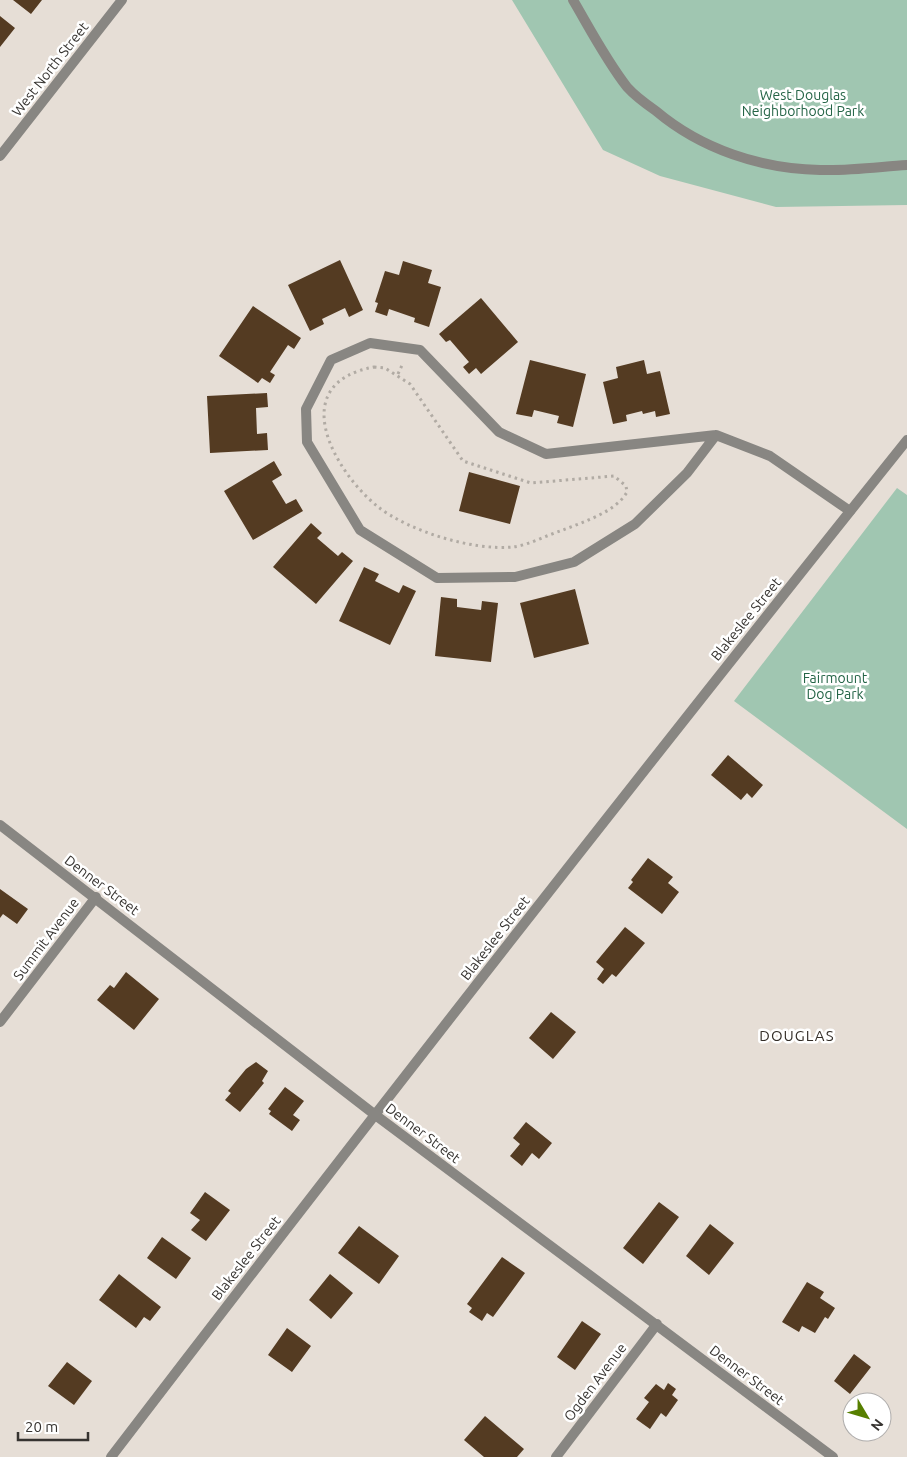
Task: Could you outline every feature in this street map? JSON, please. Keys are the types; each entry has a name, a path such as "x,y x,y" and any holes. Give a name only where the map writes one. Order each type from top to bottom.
{"street":[{"name":"West North Street","path":"0,156 122,0"},
{"path":"573,0 605,56 628,88 670,123 693,138 716,149 771,165 820,170 907,165"},
{"path":"716,435 687,473 634,524 574,562 515,577 437,578 360,530 307,442 306,409 332,360 370,343 420,350 500,432 546,454 716,435 770,456 850,511"},
{"name":"Blakeslee Street","path":"111,1457 374,1114 694,706 907,440"},
{"name":"Denner Street","path":"0,825 96,897 374,1114 833,1457"},
{"name":"Summit Avenue","path":"0,1022 96,897"},
{"name":"Ogden Avenue","path":"556,1457 657,1324"}],"path":[{"path":"374,367 385,368 398,374 410,384 463,461 531,483 614,476 626,486 627,492 619,502 598,514 572,526 513,547 480,546 442,537 406,523 378,506 367,494 345,468 324,430 326,403 329,392 340,380 351,372 374,367"}],"green space":[{"name":"West Douglas Neighborhood Park","path":"512,0 907,0 907,205 776,207 660,176 603,150"},
{"name":"Fairmount Dog Park","path":"897,488 907,495 907,829 734,701"}],"building":[{"path":"13,0 42,0 31,14"},
{"path":"0,16 15,28 0,47"},
{"path":"340,260 363,310 349,317 345,308 322,319 324,324 310,331 288,285"},
{"path":"403,261 432,270 428,283 441,287 429,327 414,322 415,318 389,309 387,316 375,312 378,303 375,302 385,271 399,275"},
{"path":"481,298 518,342 481,374 476,368 469,374 463,367 469,362 450,340 446,342 439,334"},
{"path":"253,306 301,338 294,349 288,345 270,372 275,375 270,383 262,378 258,383 219,356"},
{"path":"530,360 586,374 573,427 557,423 559,416 534,410 532,417 516,414"},
{"path":"644,360 647,374 660,371 670,414 656,417 655,411 643,414 642,411 626,415 627,421 613,424 603,382 618,378 616,367"},
{"path":"267,393 268,407 256,408 257,434 267,433 268,450 210,453 207,396"},
{"path":"274,461 282,475 272,481 286,504 296,499 303,511 253,540 224,491"},
{"path":"469,472 520,486 510,524 459,511"},
{"path":"311,523 322,533 317,538 338,556 342,552 353,561 316,604 273,567"},
{"path":"364,567 379,574 375,581 399,593 403,585 416,591 390,645 339,621"},
{"path":"575,589 589,644 534,658 520,603"},
{"path":"441,597 457,599 457,607 481,610 482,601 498,603 491,662 435,656"},
{"path":"728,755 763,785 752,798 747,793 741,800 711,775"},
{"path":"648,858 673,877 668,883 679,892 662,914 628,888 633,882 631,880"},
{"path":"0,889 28,909 17,924 3,914 0,918"},
{"path":"625,927 645,943 616,977 612,974 603,984 597,979 604,969 596,962"},
{"path":"126,972 159,999 134,1030 97,1000 110,985 114,988"},
{"path":"551,1012 576,1032 553,1059 529,1038"},
{"path":"256,1062 268,1071 262,1081 264,1083 240,1112 225,1100 231,1093 228,1091 246,1069"},
{"path":"285,1087 304,1101 293,1115 300,1120 292,1131 269,1114 271,1111 268,1109"},
{"path":"526,1122 552,1143 539,1159 532,1153 522,1166 510,1156 520,1144 513,1138"},
{"path":"205,1192 230,1210 206,1241 191,1230 200,1220 190,1213"},
{"path":"659,1202 679,1217 643,1264 623,1248"},
{"path":"710,1224 734,1243 709,1275 686,1256"},
{"path":"359,1226 399,1256 379,1284 338,1253"},
{"path":"162,1237 191,1258 176,1279 147,1258"},
{"path":"502,1257 525,1273 493,1317 487,1313 482,1321 469,1312 472,1308 467,1304"},
{"path":"119,1274 161,1307 150,1321 144,1317 136,1328 99,1300"},
{"path":"330,1274 353,1293 331,1319 309,1300"},
{"path":"807,1282 824,1292 820,1298 835,1308 828,1319 825,1317 815,1333 802,1326 799,1332 782,1322"},
{"path":"582,1321 601,1334 575,1370 557,1357"},
{"path":"287,1328 311,1346 292,1372 268,1355"},
{"path":"854,1354 871,1367 852,1392 848,1392 834,1381"},
{"path":"67,1362 92,1381 74,1405 48,1386"},
{"path":"668,1383 676,1389 672,1395 678,1400 666,1417 661,1413 650,1429 636,1419 649,1402 644,1398 656,1384 664,1390"},
{"path":"485,1416 524,1449 517,1457 484,1457 464,1440"}],"district":[{"name":"DOUGLAS","path":"797,1036"}]}
